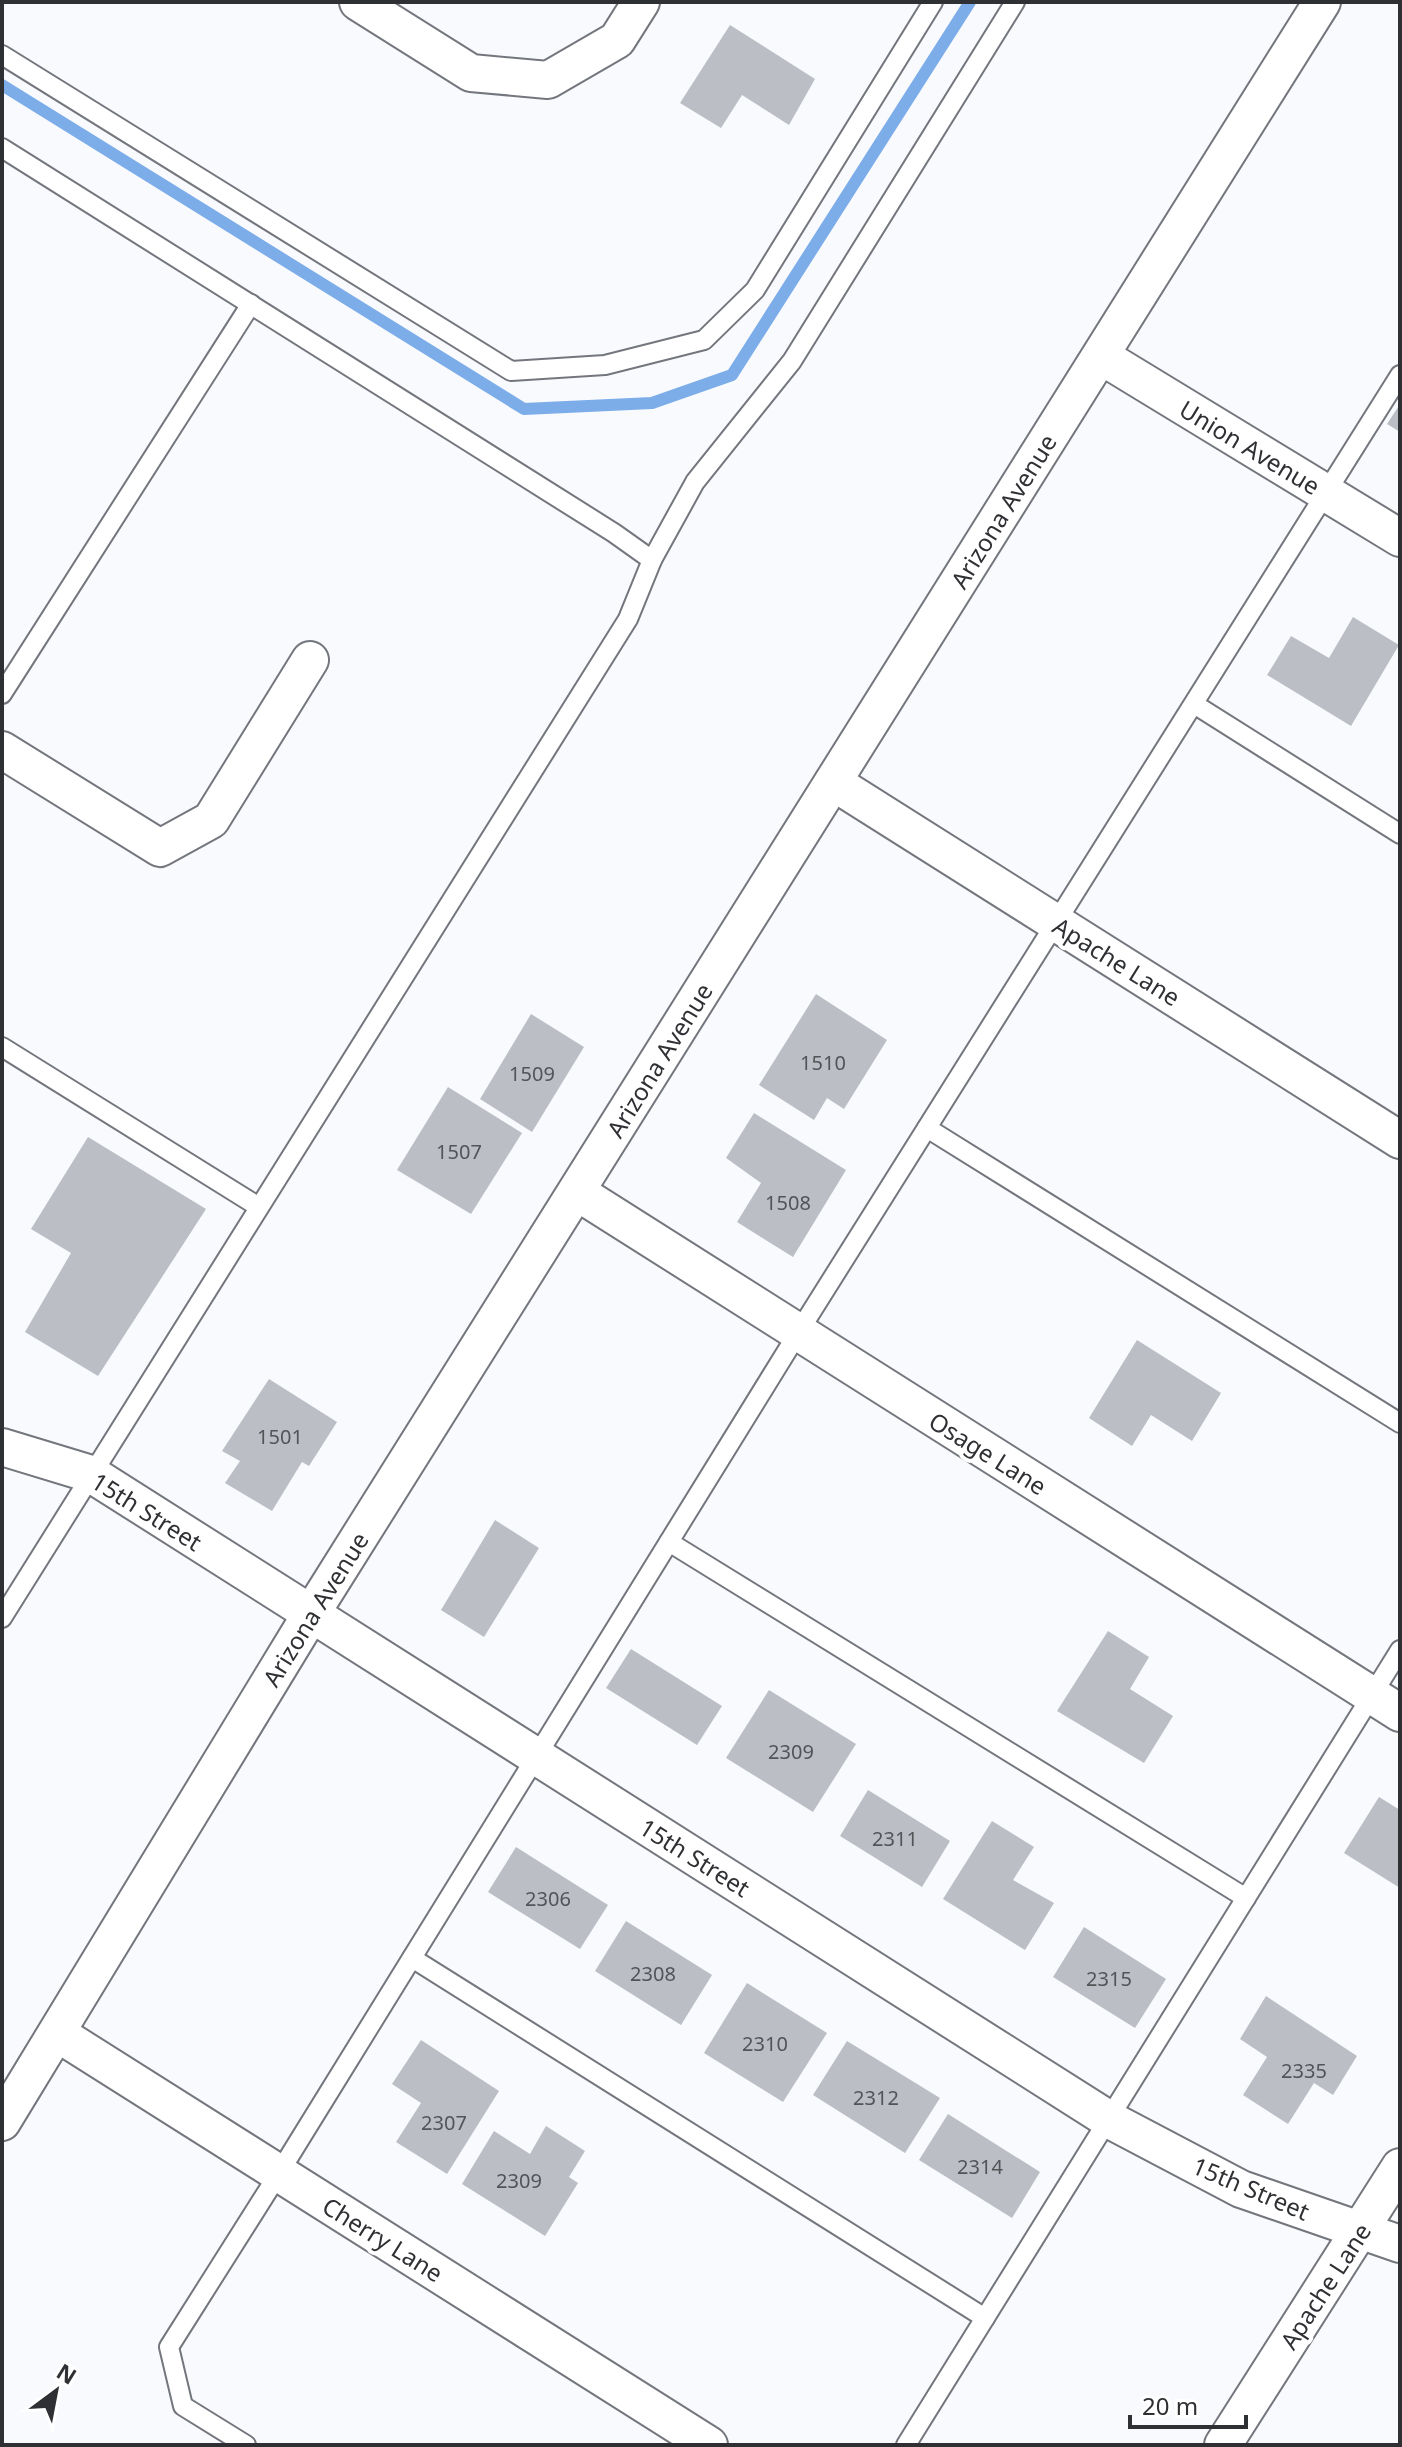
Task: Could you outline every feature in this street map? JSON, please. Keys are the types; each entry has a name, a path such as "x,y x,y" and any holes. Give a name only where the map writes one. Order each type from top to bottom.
{"street":[{"path":"358,2 471,73 548,80 617,40 641,2"},
{"name":"Arizona Avenue","path":"2,2122 311,1614 1322,2"},
{"name":"Union Avenue","path":"1101,356 1400,538"},
{"path":"2,750 160,848 211,820 310,660"},
{"name":"Apache Lane","path":"833,782 1400,1140"},
{"name":"Osage Lane","path":"577,1192 1386,1704"},
{"name":"15th Street","path":"2,1447 91,1474 1108,2119 1241,2189 1400,2244"},
{"name":"Cherry Lane","path":"57,2033 709,2445"},
{"name":"Apache Lane","path":"1223,2445 1400,2167"}],"lane":[{"path":"2,55 511,371 605,365 704,340 755,290 933,2"},
{"path":"2,1618 628,619 652,560 695,482 792,361 1015,2"},
{"path":"2,148 614,533 652,560"},
{"path":"2,694 251,304"},
{"path":"246,2445 183,2406 169,2347 798,1333 1400,375"},
{"path":"1194,704 1400,834"},
{"path":"2,1047 259,1207"},
{"path":"927,1128 1400,1423"},
{"path":"669,1542 1246,1898"},
{"path":"906,2445 1246,1898 1386,1704 1400,1650"},
{"path":"412,1958 985,2318"}],"building":[{"path":"730,25 815,79 789,125 742,95 721,128 680,103"},
{"path":"1400,404 1400,432 1387,424"},
{"path":"1353,617 1399,645 1351,726 1267,675 1291,636 1329,658"},
{"path":"816,994 887,1040 844,1109 827,1098 814,1120 759,1085"},
{"path":"531,1014 584,1047 532,1132 480,1099"},
{"path":"448,1087 522,1133 471,1214 397,1170"},
{"path":"754,1113 846,1170 793,1257 737,1222 761,1183 726,1158"},
{"path":"88,1137 206,1209 98,1376 25,1332 71,1253 31,1229"},
{"path":"1137,1340 1221,1393 1192,1441 1151,1415 1132,1446 1089,1418"},
{"path":"269,1379 337,1422 309,1466 302,1462 272,1511 225,1483 240,1461 222,1451"},
{"path":"495,1520 539,1548 484,1637 441,1610"},
{"path":"1108,1631 1149,1657 1130,1689 1173,1716 1144,1763 1057,1711"},
{"path":"631,1649 722,1706 697,1745 606,1688"},
{"path":"769,1690 856,1744 813,1812 726,1758"},
{"path":"868,1790 950,1841 922,1887 840,1836"},
{"path":"1379,1797 1400,1810 1400,1888 1344,1853"},
{"path":"992,1821 1034,1847 1013,1880 1054,1903 1025,1950 943,1899"},
{"path":"516,1847 608,1905 580,1949 488,1892"},
{"path":"626,1921 712,1975 681,2025 595,1971"},
{"path":"1084,1927 1166,1979 1135,2028 1053,1977"},
{"path":"747,1983 827,2033 783,2102 704,2053"},
{"path":"1266,1996 1357,2056 1333,2095 1314,2083 1288,2124 1243,2095 1267,2057 1240,2039"},
{"path":"421,2040 499,2091 447,2174 396,2142 421,2103 392,2084"},
{"path":"847,2041 940,2098 905,2153 813,2095"},
{"path":"948,2114 1040,2172 1012,2218 919,2160"},
{"path":"546,2126 585,2151 569,2177 578,2183 545,2236 462,2184 494,2131 530,2154"}],"waterway":[{"path":"2,85 524,409 652,403 732,375 970,2"}]}
